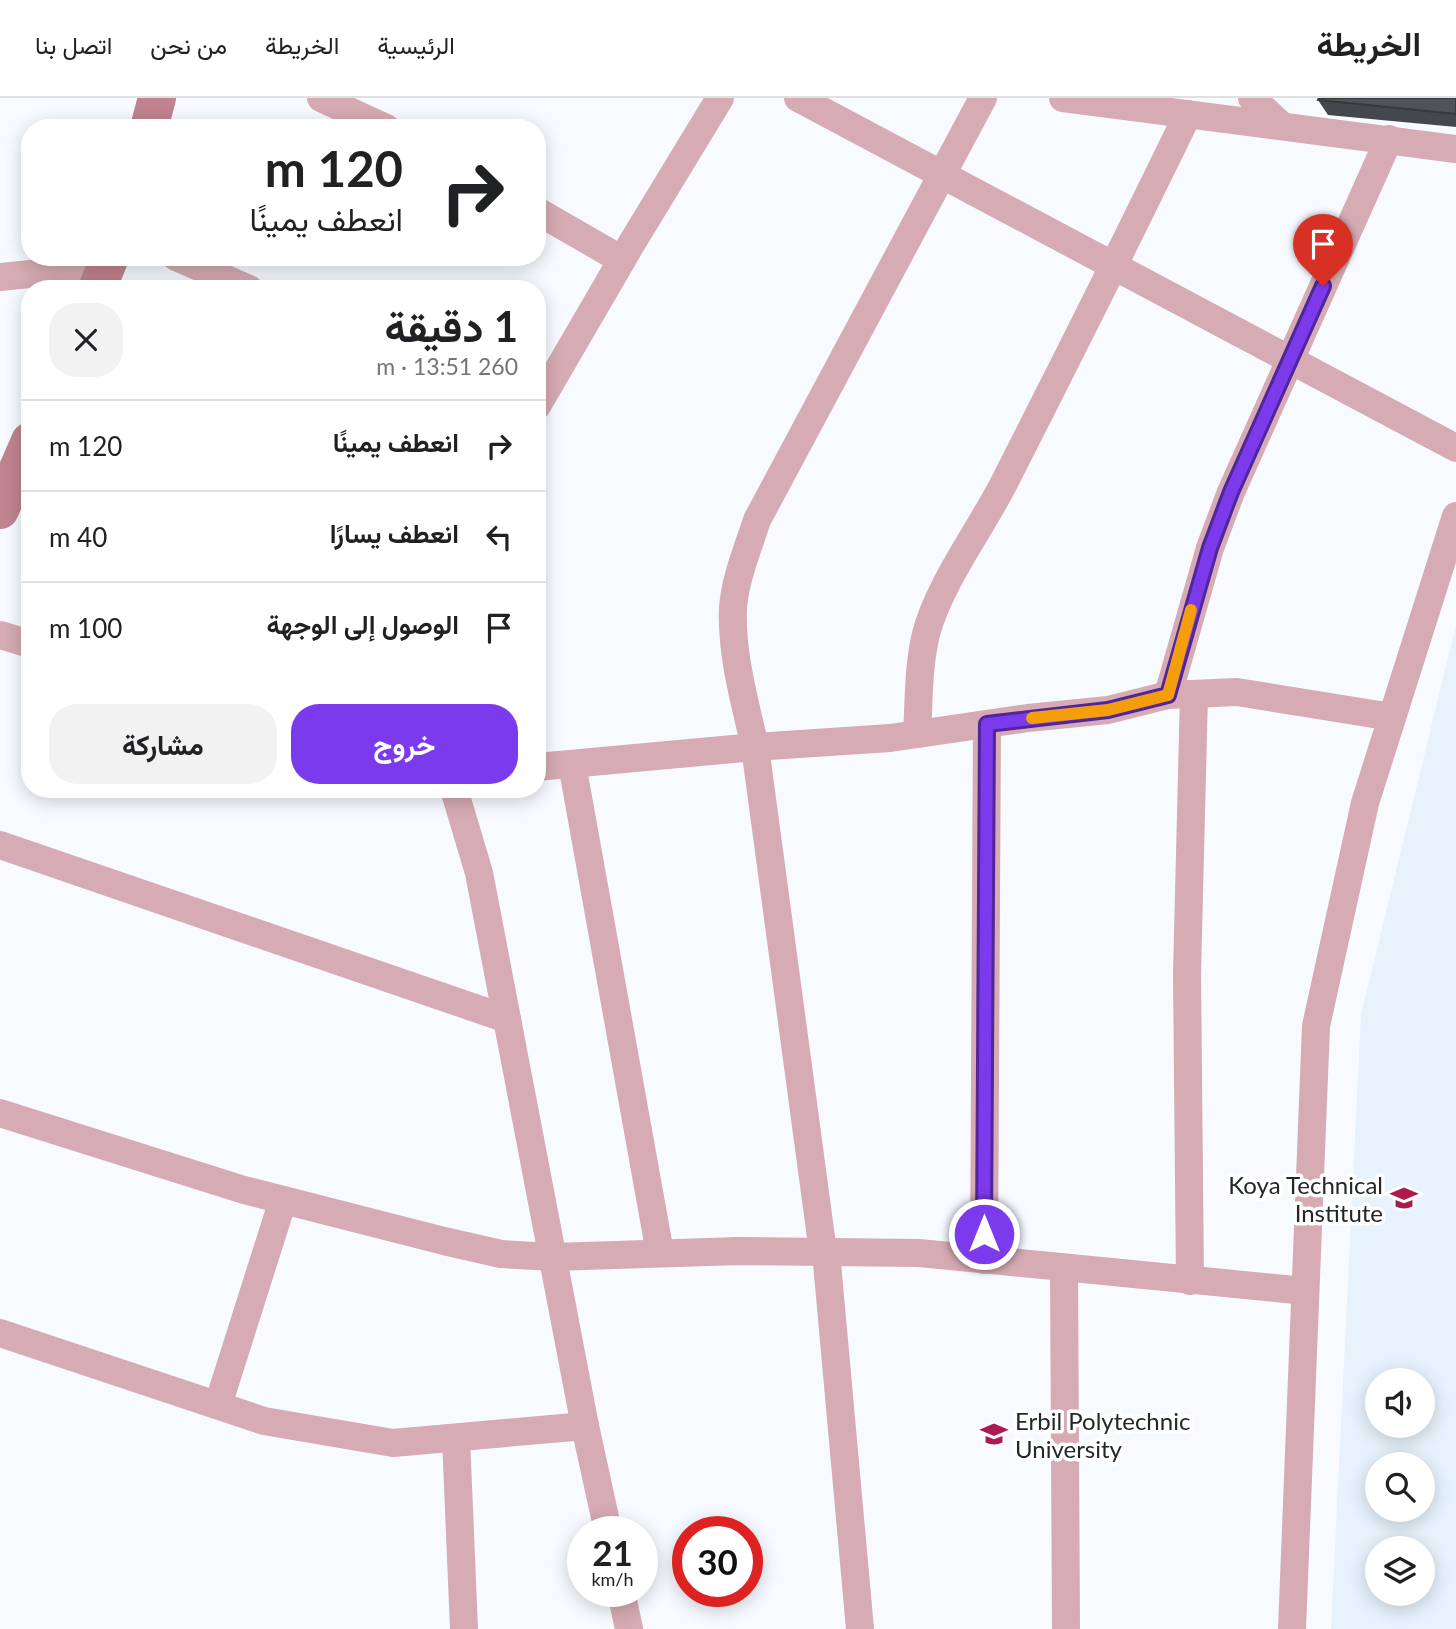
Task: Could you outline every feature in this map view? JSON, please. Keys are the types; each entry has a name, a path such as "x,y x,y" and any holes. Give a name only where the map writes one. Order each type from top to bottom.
{"main road":[{"path":"151,119 157,98"},
{"path":"0,510 21,462"}],"street":[{"path":"321,98 366,119"},
{"path":"546,391 720,98"},
{"path":"799,98 1456,448"},
{"path":"860,1629 825,1252 755,747 737,668 733,607 744,559 763,509 983,98"},
{"path":"1063,98 1114,101 1188,114 1456,149"},
{"path":"1252,98 1282,126"},
{"path":"917,734 920,671 927,632 946,588 999,494 1188,114"},
{"path":"1190,1281 1181,695 1210,548 1231,492 1389,139"},
{"path":"546,216 622,260"},
{"path":"197,266 228,280"},
{"path":"0,277 105,271"},
{"path":"1292,1629 1316,1026 1365,803 1456,516"},
{"path":"0,635 21,641"},
{"path":"546,766 917,734 1108,710 1181,695 1237,692 1392,718"},
{"path":"984,1260 987,724"},
{"path":"572,764 660,1253"},
{"path":"457,798 478,873 605,1516"},
{"path":"0,845 507,1019"},
{"path":"0,1113 283,1200 501,1254 553,1257 660,1253 919,1253 1305,1292"},
{"path":"218,1405 283,1200"},
{"path":"1064,1268 1066,1629"},
{"path":"0,1333 264,1421 393,1443 585,1426"},
{"path":"456,1438 464,1629"},
{"path":"624,1607 629,1629"}],"shaded area":[{"name":"Koya Technical Institute","path":"1456,625 1456,1629 1331,1629 1361,1015"}],"building":[{"path":"1456,98 1456,114 1318,100"}],"slow traffic":[{"path":"1032,718 1108,710 1168,695 1191,610"}],"place":[{"name":"Koya Technical Institute","path":"1404,1198"},
{"name":"Erbil Polytechnic University","path":"994,1434"}],"route":[{"path":"984,1234 987,724 1108,710 1168,695 1210,548 1231,492 1323,286"}]}
